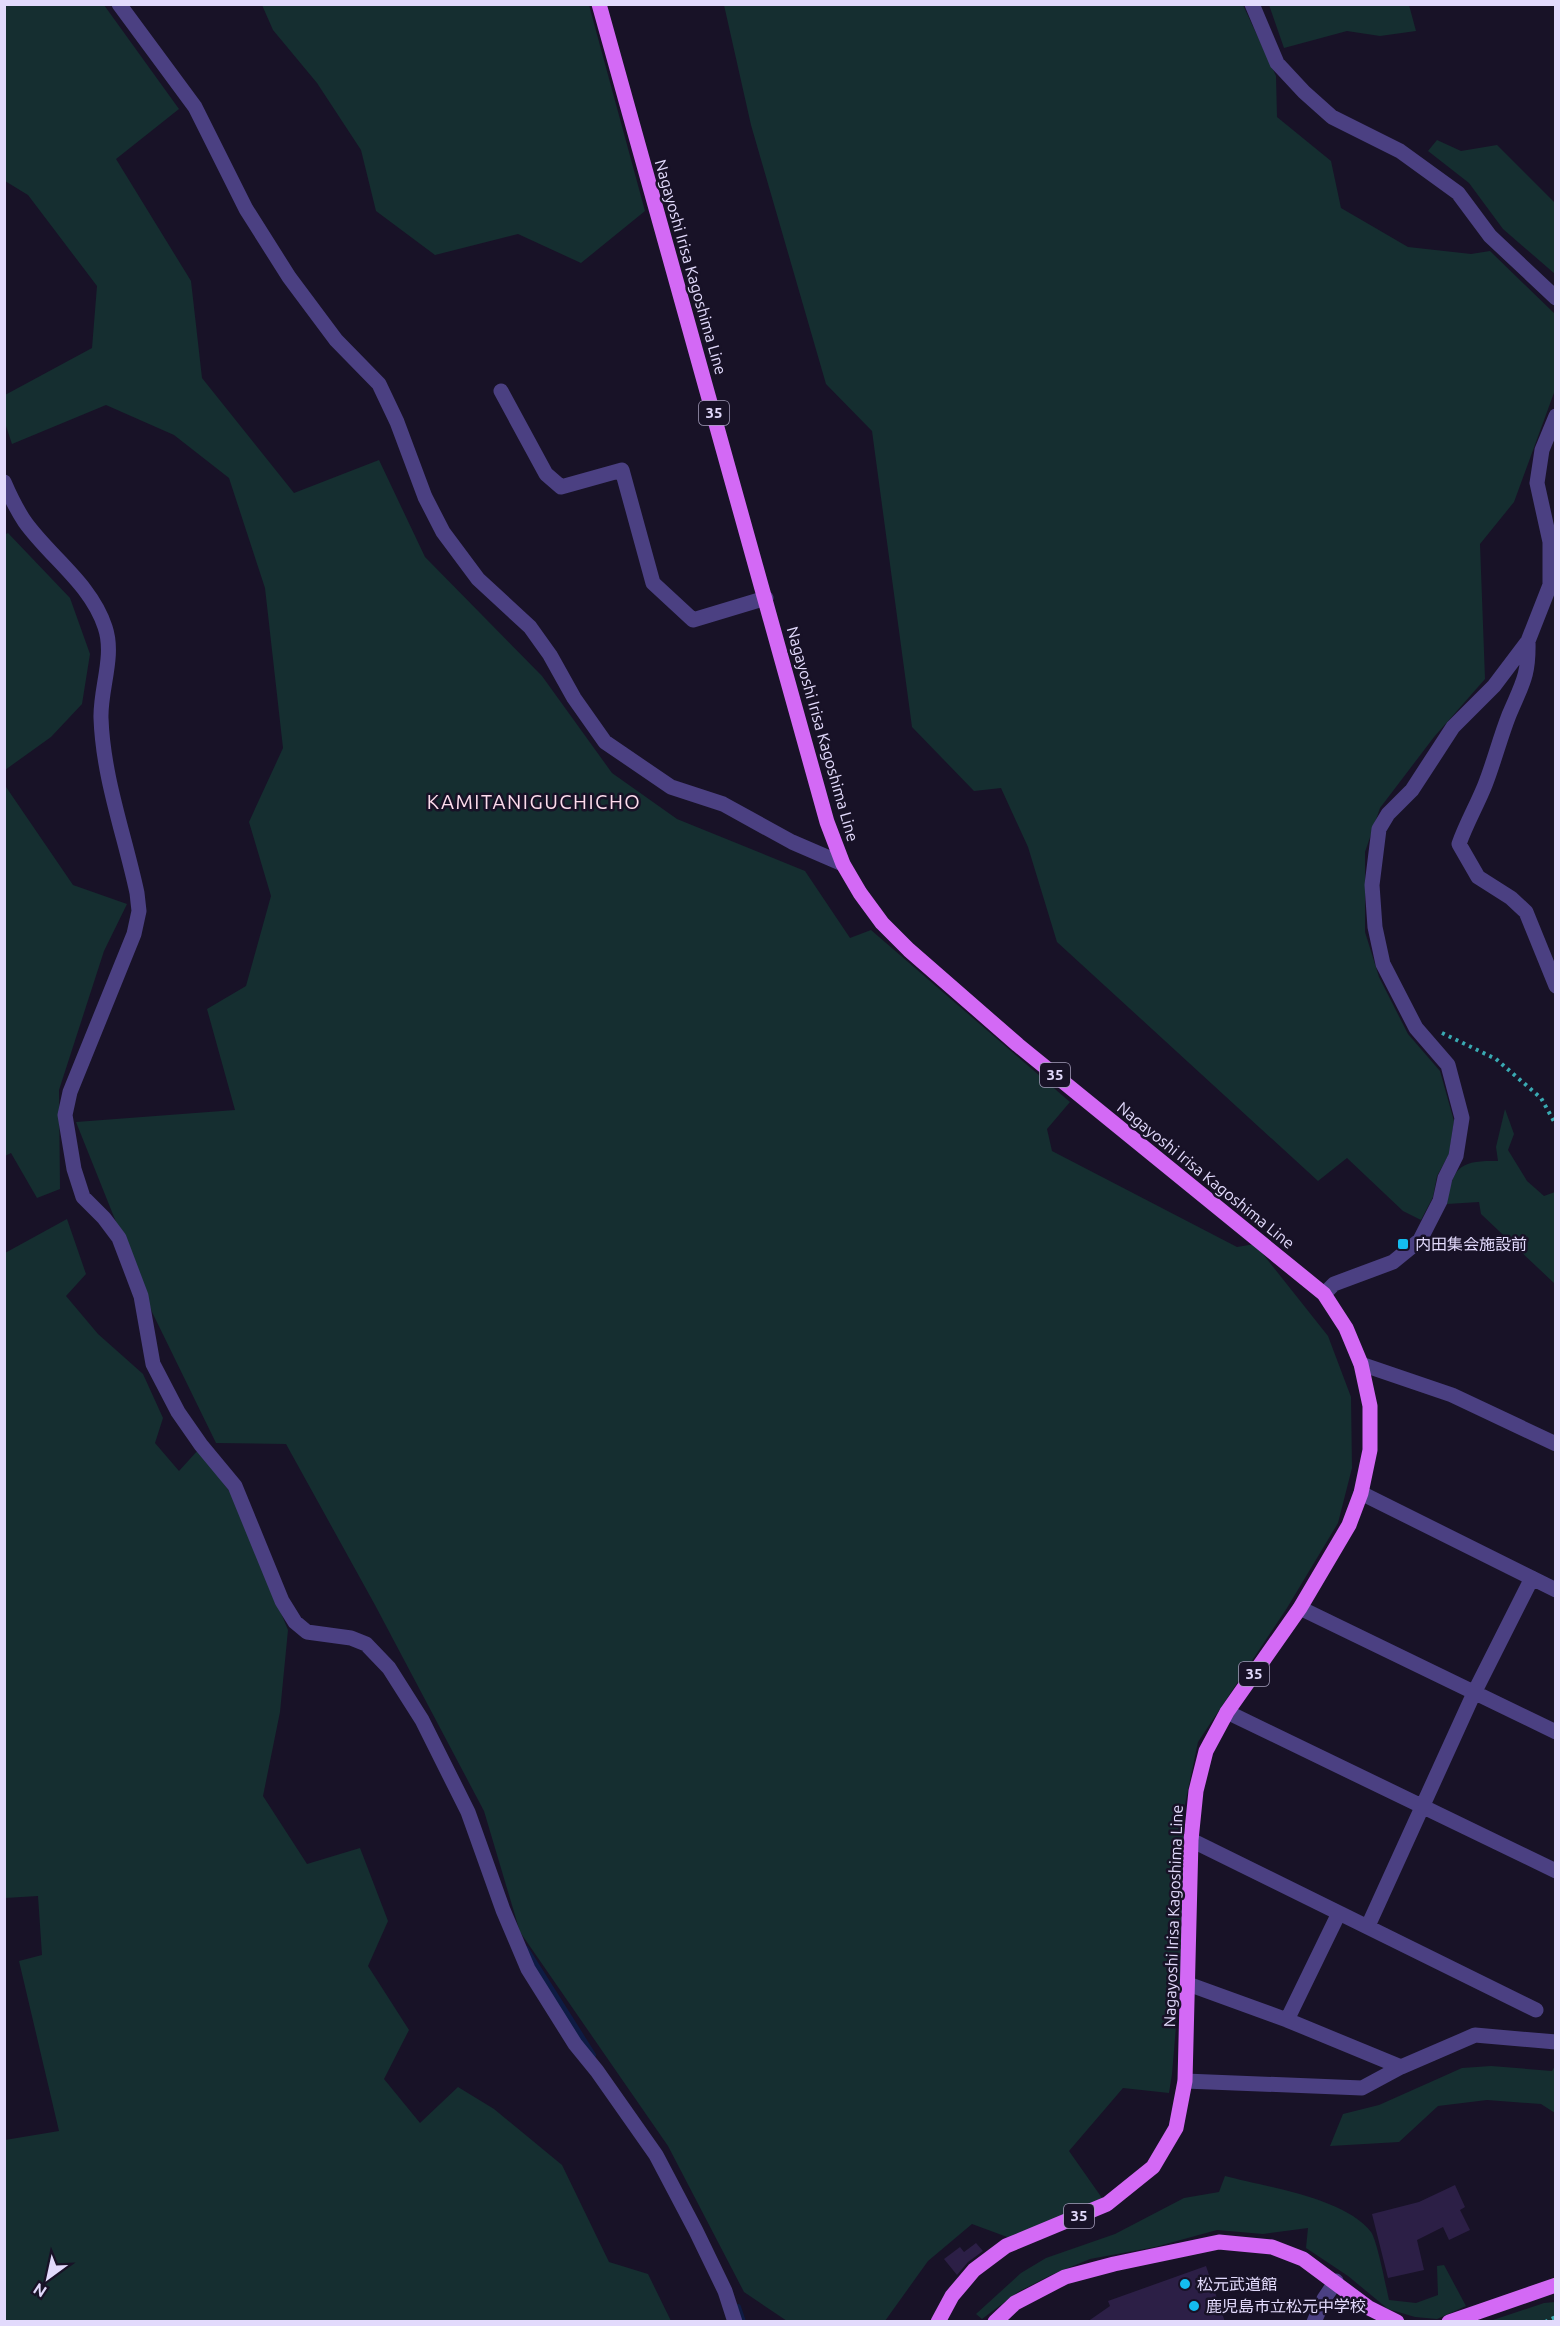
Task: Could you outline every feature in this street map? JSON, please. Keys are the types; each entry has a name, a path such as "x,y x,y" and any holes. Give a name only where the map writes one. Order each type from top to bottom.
{"main road":[{"name":"Nagayoshi Irisa Kagoshima Line","path":"599,4 827,822 843,864 882,923 909,950 1027,1052 1324,1294 1346,1328 1361,1364 1370,1406 1370,1450 1361,1493 1349,1525 1300,1608 1227,1712 1206,1751 1196,1791 1191,1840 1185,2081 1176,2128 1152,2167 1107,2204 1006,2246 974,2270 952,2296 938,2322"},
{"path":"995,2322 1015,2303 1065,2277 1114,2264 1219,2242 1272,2247 1303,2259 1370,2308 1397,2322"},
{"path":"1449,2322 1556,2285"}],"street":[{"path":"119,4 195,107 246,209 289,277 336,340 379,384 397,422 425,497 443,532 478,579 530,627 550,655 574,698 605,742 671,787 723,804 792,842 843,864"},
{"path":"1252,4 1277,63 1304,92 1332,117 1400,151 1458,193 1490,236 1556,298"},
{"path":"501,391 546,474 561,487 622,470 653,583 693,620 766,598"},
{"path":"1324,1294 1334,1284 1393,1262 1420,1240 1440,1201 1446,1178 1456,1156 1462,1118 1448,1065 1413,1023 1383,964 1375,927 1372,885 1379,829 1388,813 1412,790 1453,727 1494,686 1528,640 1550,585 1552,564 1550,542 1537,483 1542,450 1556,416"},
{"path":"4,482 25,522 87,594 98,609 106,630 108,660 101,718 110,782 129,855 139,911 134,934 70,1092 65,1115 74,1169 83,1197 104,1218 119,1238 141,1296 153,1364 178,1412 201,1445 235,1486 282,1601 295,1622 307,1632 351,1638 366,1644 389,1668 422,1720 468,1812 503,1910 528,1969 575,2044 597,2071 656,2156 725,2291 735,2322"},
{"path":"1528,640 1529,664 1522,688 1473,815 1459,844 1478,877 1511,898 1526,912 1556,986"},
{"path":"1361,1364 1452,1395 1556,1444"},
{"path":"1361,1493 1556,1590"},
{"path":"1368,1926 1474,1693 1532,1578"},
{"path":"1300,1608 1556,1732"},
{"path":"1227,1712 1556,1871"},
{"path":"1191,1840 1536,2010"},
{"path":"1287,2020 1339,1913"},
{"path":"1188,1984 1287,2020 1401,2067"},
{"path":"1185,2081 1362,2088 1401,2067 1475,2035 1556,2042"},
{"path":"1314,2322 1324,2299 1336,2282"}],"path":[{"path":"1413,1023 1451,1036 1496,1059 1541,1098 1556,1125"},
{"path":"1545,2322 1556,2317"}],"green space":[{"path":"5,5 104,5 179,109 116,159 191,281 202,378 294,493 379,460 425,557 542,676 612,773 677,819 805,871 850,938 871,930 1070,1102 1047,1129 1052,1151 1237,1247 1255,1244 1328,1336 1351,1397 1352,1468 1338,1523 1287,1608 1198,1742 1184,1809 1183,1943 1169,2093 1123,2088 1069,2151 1102,2198 1018,2241 972,2224 928,2261 885,2321 787,2321 744,2292 668,2146 520,1932 484,1811 375,1605 286,1444 216,1443 152,1312 76,1122 235,1110 207,1009 246,986 271,896 249,822 283,748 265,588 229,478 174,435 106,405 12,444 5,423 5,395 92,348 97,286 28,195 5,181"},
{"path":"262,5 589,5 645,211 581,263 518,234 435,255 376,211 361,150 317,83 273,30"},
{"path":"724,5 1243,5 1276,76 1277,117 1331,161 1341,208 1408,247 1471,254 1490,251 1555,314 1555,390 1514,502 1480,544 1485,679 1434,737 1380,808 1365,852 1365,932 1379,977 1408,1034 1440,1071 1454,1121 1449,1154 1437,1176 1433,1197 1421,1220 1403,1211 1347,1158 1318,1181 1057,942 1028,847 1001,788 974,791 912,727 872,431 826,384 751,125"},
{"path":"1269,5 1409,5 1416,31 1380,36 1347,31 1284,48"},
{"path":"1437,140 1461,151 1497,145 1555,203 1555,274 1503,229 1469,183 1428,151"},
{"path":"8,533 70,598 90,654 82,704 51,737 5,770 4,535"},
{"path":"4,784 73,885 127,904 104,951 59,1090 60,1189 37,1198 11,1153 5,1156"},
{"path":"1505,1109 1514,1134 1508,1150 1527,1181 1544,1196 1555,1192 1555,1284 1481,1214 1479,1202 1447,1204 1452,1182 1460,1168 1475,1162 1498,1161 1496,1147"},
{"path":"67,1219 86,1274 66,1296 98,1334 143,1374 163,1418 155,1443 179,1471 199,1449 234,1498 288,1630 280,1712 263,1796 307,1864 360,1848 388,1921 368,1966 409,2030 384,2079 420,2123 458,2087 494,2109 562,2165 609,2262 648,2274 671,2321 5,2321 5,2140 59,2131 19,1961 42,1955 38,1896 5,1898 5,1253"},
{"path":"1491,2066 1552,2071 1555,2066 1555,2113 1541,2104 1487,2100 1438,2106 1399,2142 1330,2146 1343,2114 1379,2105 1462,2068"},
{"path":"1225,2176 1304,2195 1343,2210 1359,2220 1373,2237 1389,2300 1416,2303 1438,2295 1437,2266 1444,2265 1466,2306 1437,2319 1415,2317 1388,2309 1348,2276 1306,2248 1308,2228 1263,2234 1217,2230 1155,2247 1090,2259 1018,2292 982,2319 976,2314 1021,2273 1046,2258 1115,2234 1184,2198 1219,2192"},
{"path":"1555,2302 1555,2321 1490,2321 1544,2303"}],"building":[{"path":"1455,2185 1465,2207 1460,2210 1470,2230 1449,2240 1443,2227 1417,2240 1424,2270 1388,2278 1372,2214 1419,2202"},
{"path":"976,2243 983,2251 968,2262 957,2275 944,2259 960,2247 964,2252"},
{"name":"松元武道館","path":"1206,2266 1225,2322 1087,2322 1110,2306 1108,2301"}],"waterway":[{"path":"526,1949 593,2055"},
{"path":"738,2307 743,2322"}],"place":[{"name":"内田集会施設前","path":"1403,1244"},
{"name":"松元武道館","path":"1185,2284"},
{"name":"鹿児島市立松元中学校","path":"1194,2306"}],"district":[{"name":"KAMITANIGUCHICHO","path":"534,802"}]}
